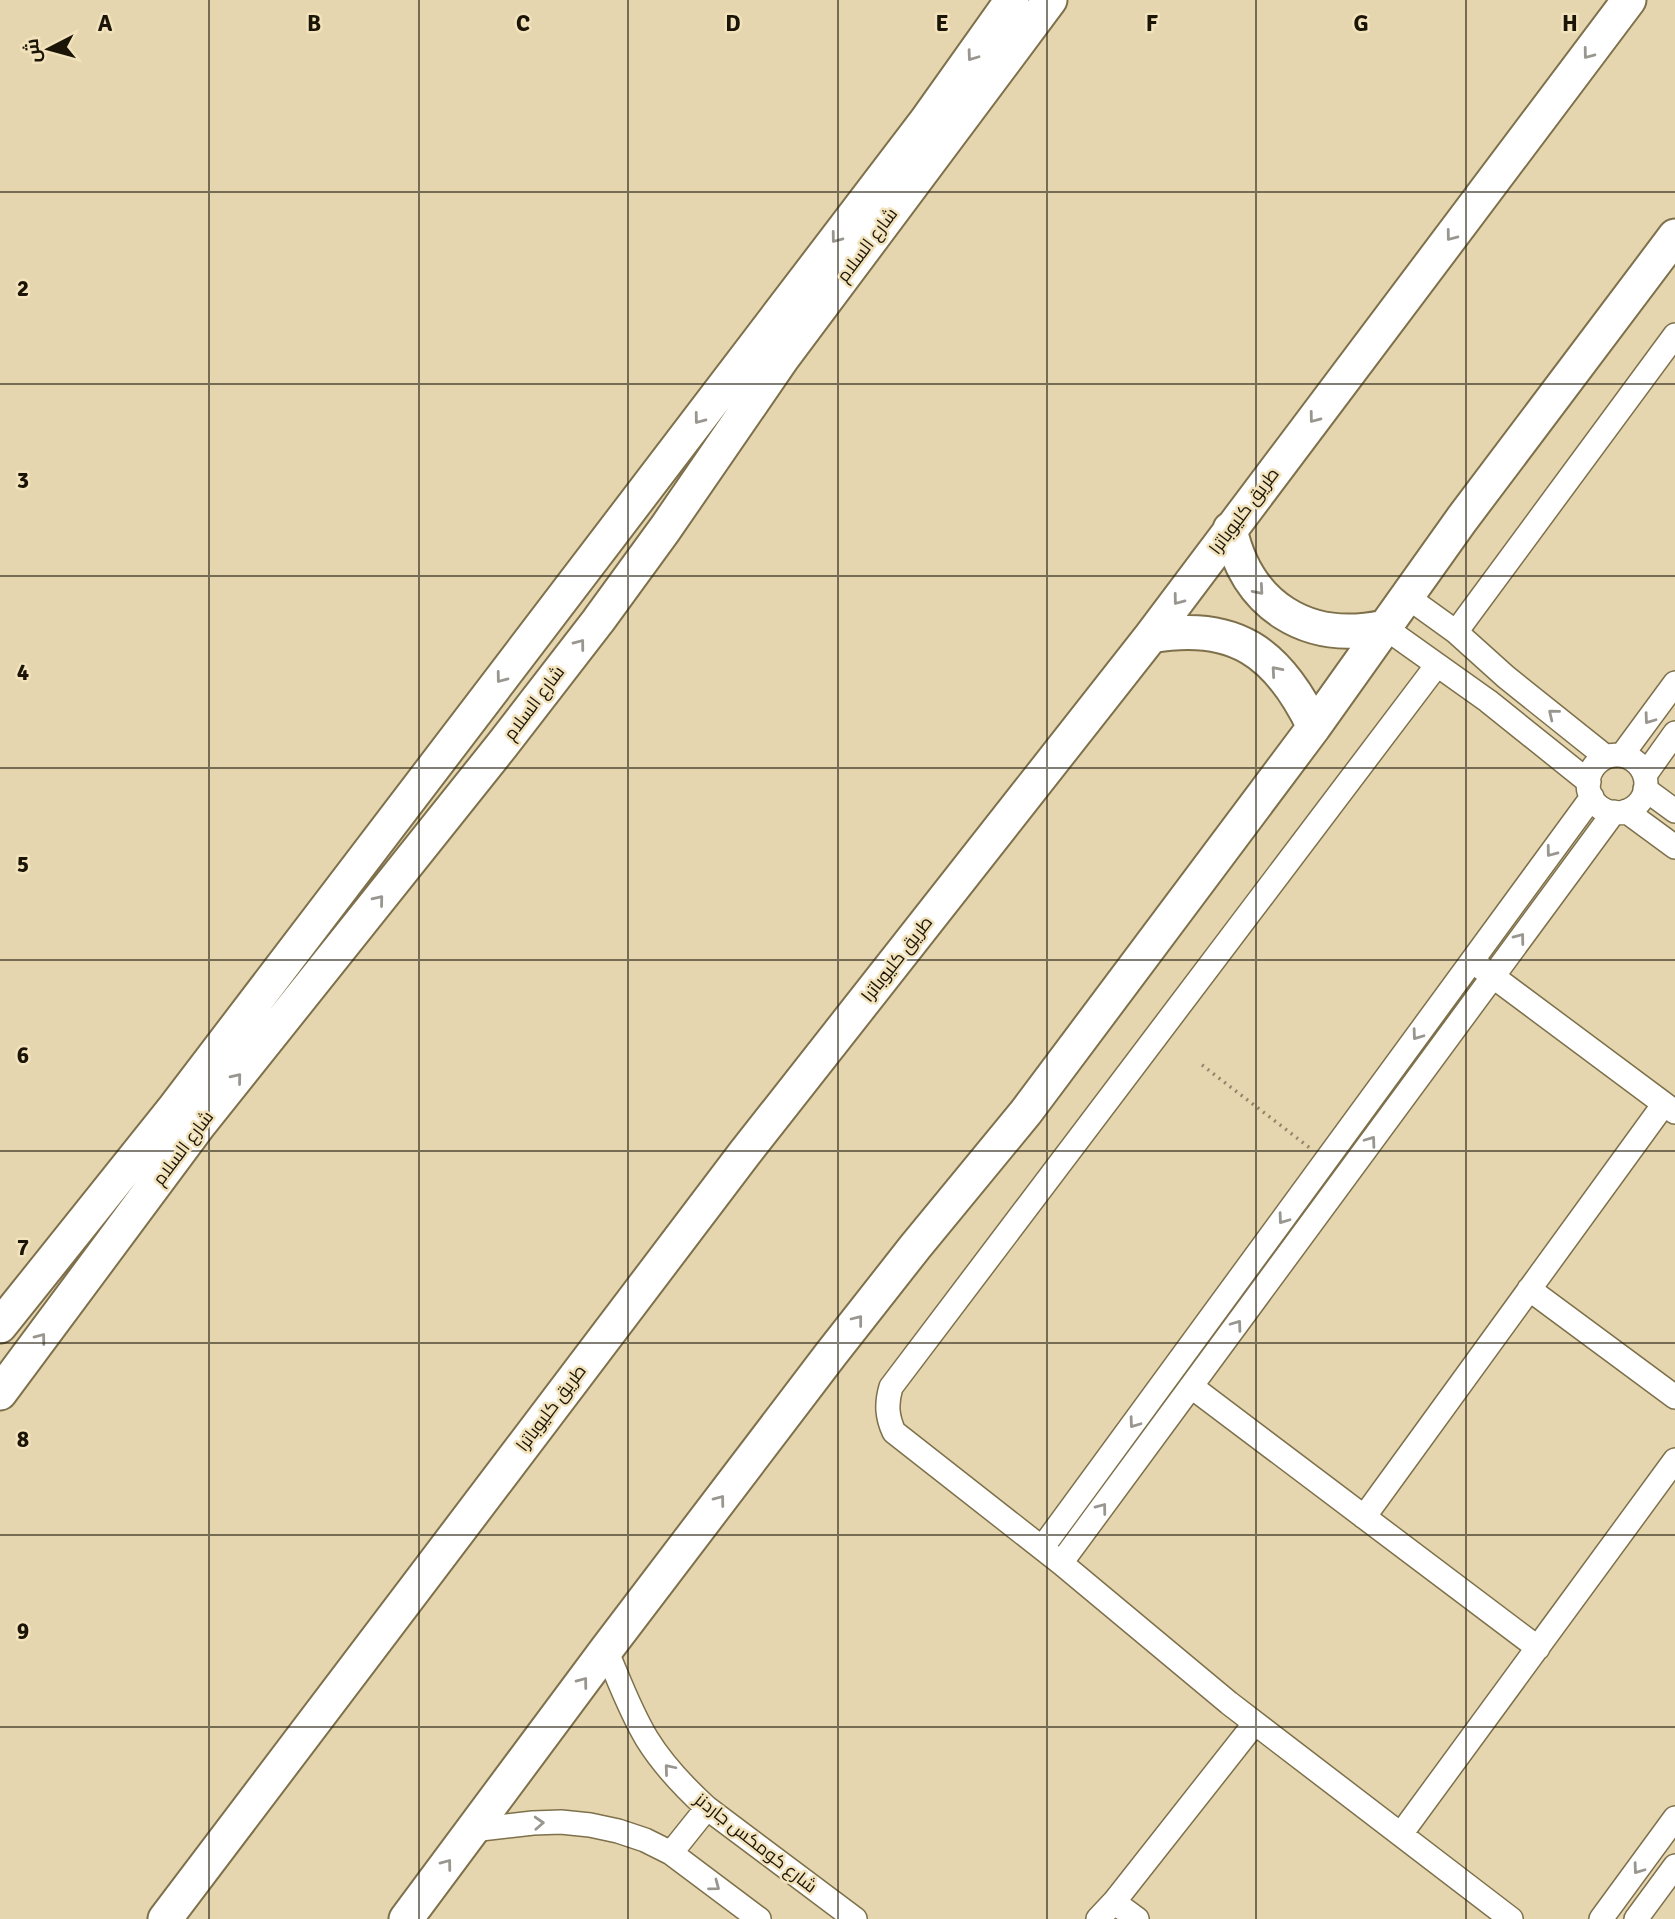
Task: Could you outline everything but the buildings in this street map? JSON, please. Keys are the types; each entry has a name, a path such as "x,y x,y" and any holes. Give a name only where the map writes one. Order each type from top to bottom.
{"main road":[{"name":"شارع السلام","path":"0,1392 187,1116 926,121 1012,0"},
{"name":"شارع السلام","path":"0,1326 187,1116 503,744 598,621 782,359 1050,0"},
{"name":"طريق كليوباترا","path":"166,1919 744,1154 1151,636 1629,0"},
{"path":"406,1919 831,1354 1027,1112 1314,727 1518,443 1675,236"},
{"path":"1230,529 1248,578 1265,598 1284,614 1316,628 1333,631 1359,632 1384,627"},
{"path":"1151,636 1203,632 1240,641 1273,666 1304,707 1314,727"}],"street":[{"path":"1456,632 1675,335"},
{"path":"1406,596 1456,632 1506,677 1614,756 1628,757 1638,764 1645,782 1675,811"},
{"path":"1384,627 1488,701 1590,789 1603,809 1620,812 1675,847"},
{"path":"1437,665 891,1388 887,1412 894,1432 1061,1563 1255,1723 1511,1919"},
{"path":"1488,701 1506,677"},
{"path":"1042,1548 1471,960 1590,789 1590,774 1594,767 1614,756 1675,683"},
{"path":"1061,1563 1492,975 1620,812 1637,805 1644,795 1645,782 1675,733"},
{"path":"1364,1517 1529,1289 1669,1108 1471,960"},
{"path":"1529,1289 1675,1397"},
{"path":"1192,1387 1538,1647"},
{"path":"1156,1393 1175,1410"},
{"path":"1401,1834 1675,1460"},
{"name":"شارع كومكس جاردنز","path":"606,1650 632,1712 647,1739 684,1787 707,1808 855,1919"},
{"path":"1098,1919 1255,1723"},
{"path":"671,1853 707,1808"},
{"path":"1601,1919 1675,1818"},
{"path":"472,1830 561,1822 618,1831 671,1853 759,1919"},
{"path":"1636,1919 1675,1866"},
{"path":"1114,1902 1137,1919"}],"path":[{"path":"1202,1065 1325,1160"}]}
